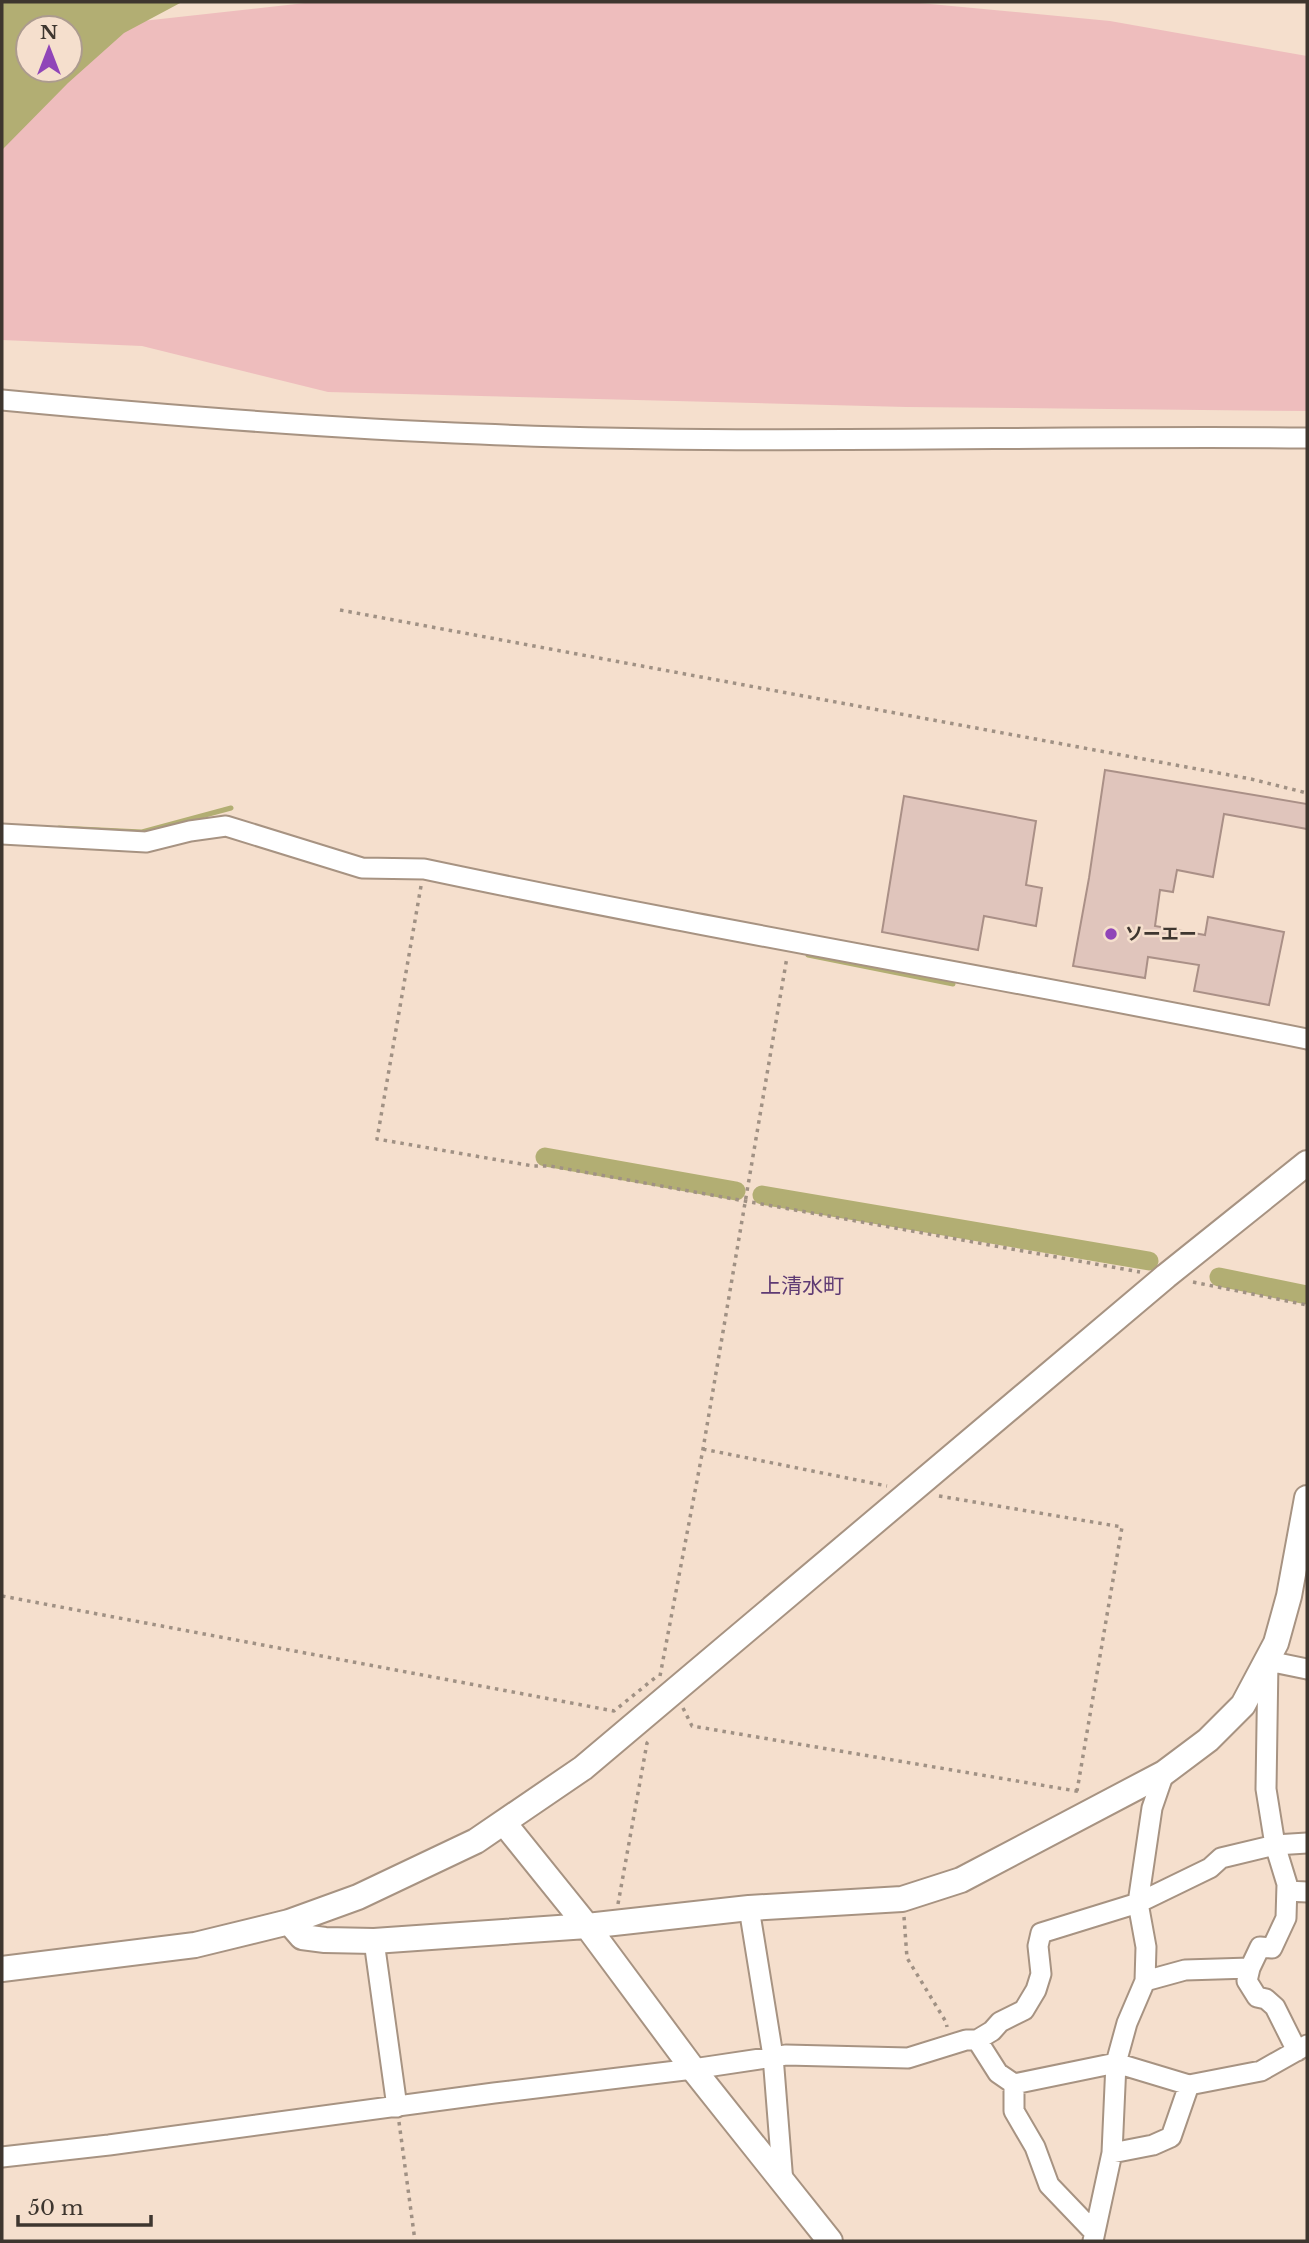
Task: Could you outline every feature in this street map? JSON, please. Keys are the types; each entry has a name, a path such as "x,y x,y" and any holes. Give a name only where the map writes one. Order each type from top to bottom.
{"street":[{"path":"2,401 213,420 482,435 818,440 1139,436 1307,438"},
{"path":"2,835 146,842 190,831 226,826 362,868 424,870 790,943 1126,1003 1307,1039"},
{"path":"2,1969 195,1945 289,1922 358,1897 476,1841 583,1768 1166,1276 1307,1163"},
{"path":"289,1922 302,1937 374,1941 587,1926 749,1908 902,1899 961,1880 1164,1773 1227,1723 1243,1705 1276,1643 1289,1596 1307,1498"},
{"path":"1268,1661 1307,1669"},
{"path":"977,2040 998,2073 1014,2084 1116,2063 1188,2085 1261,2071 1302,2048 1278,2017 1275,2007 1266,1999 1257,1997 1247,1981 1250,1968 1261,1947 1272,1948 1286,1917 1287,1884 1275,1845 1266,1789 1268,1661"},
{"path":"1094,2237 1112,2153 1116,2063 1127,2023 1145,1981 1146,1947 1138,1903 1152,1808 1164,1773"},
{"path":"504,1823 587,1926 692,2069 830,2241"},
{"path":"2,2157 109,2146 692,2069 786,2054 908,2058 966,2040 977,2040 992,2031 1000,2022 1024,2010 1036,1990 1041,1974 1038,1946 1041,1933 1138,1903 1210,1868 1221,1858 1275,1845 1307,1843"},
{"path":"1287,1891 1307,1892"},
{"path":"749,1908 773,2056 783,2182"},
{"path":"374,1941 397,2107"},
{"path":"1145,1981 1185,1970 1250,1968"},
{"path":"1014,2084 1014,2111 1035,2147 1049,2185 1094,2237"},
{"path":"1112,2153 1153,2145 1171,2137 1188,2085"}],"path":[{"path":"340,610 1251,779 1307,793"},
{"path":"424,870 377,1139 533,1166 550,1166 1166,1276 1307,1305"},
{"path":"675,1718 672,1692 704,1449 790,943"},
{"path":"704,1449 911,1492 1122,1527 1077,1791"},
{"path":"2,1596 614,1711 672,1692"},
{"path":"672,1692 692,1726 1115,1798"},
{"path":"615,1923 647,1743 657,1735"},
{"path":"902,1899 907,1958 946,2022 948,2047"},
{"path":"397,2107 415,2241"}],"shaded area":[{"path":"2,2 182,2 124,33 84,69 84,14 14,14 14,84 67,84 2,150"},
{"path":"314,2 909,2 1110,21 1307,56 1307,411 906,407 328,392 142,346 2,340 2,36 14,52 14,84 84,84 84,27"}],"building":[{"path":"1105,770 1307,804 1307,829 1224,814 1213,877 1177,870 1173,892 1160,890 1155,926 1205,935 1208,917 1284,932 1269,1005 1194,991 1199,965 1148,957 1145,978 1073,966"},
{"path":"904,796 1036,821 1026,885 1042,888 1036,926 984,916 978,950 882,932"}],"waterway":[{"path":"59,828 142,832 231,808"},
{"path":"808,955 953,984"},
{"path":"545,1157 736,1191"},
{"path":"762,1195 1149,1261"},
{"path":"1219,1277 1307,1295"}],"place":[{"name":"ソーエー","path":"1111,934"}],"district":[{"name":"上清水町","path":"802,1286"}]}
